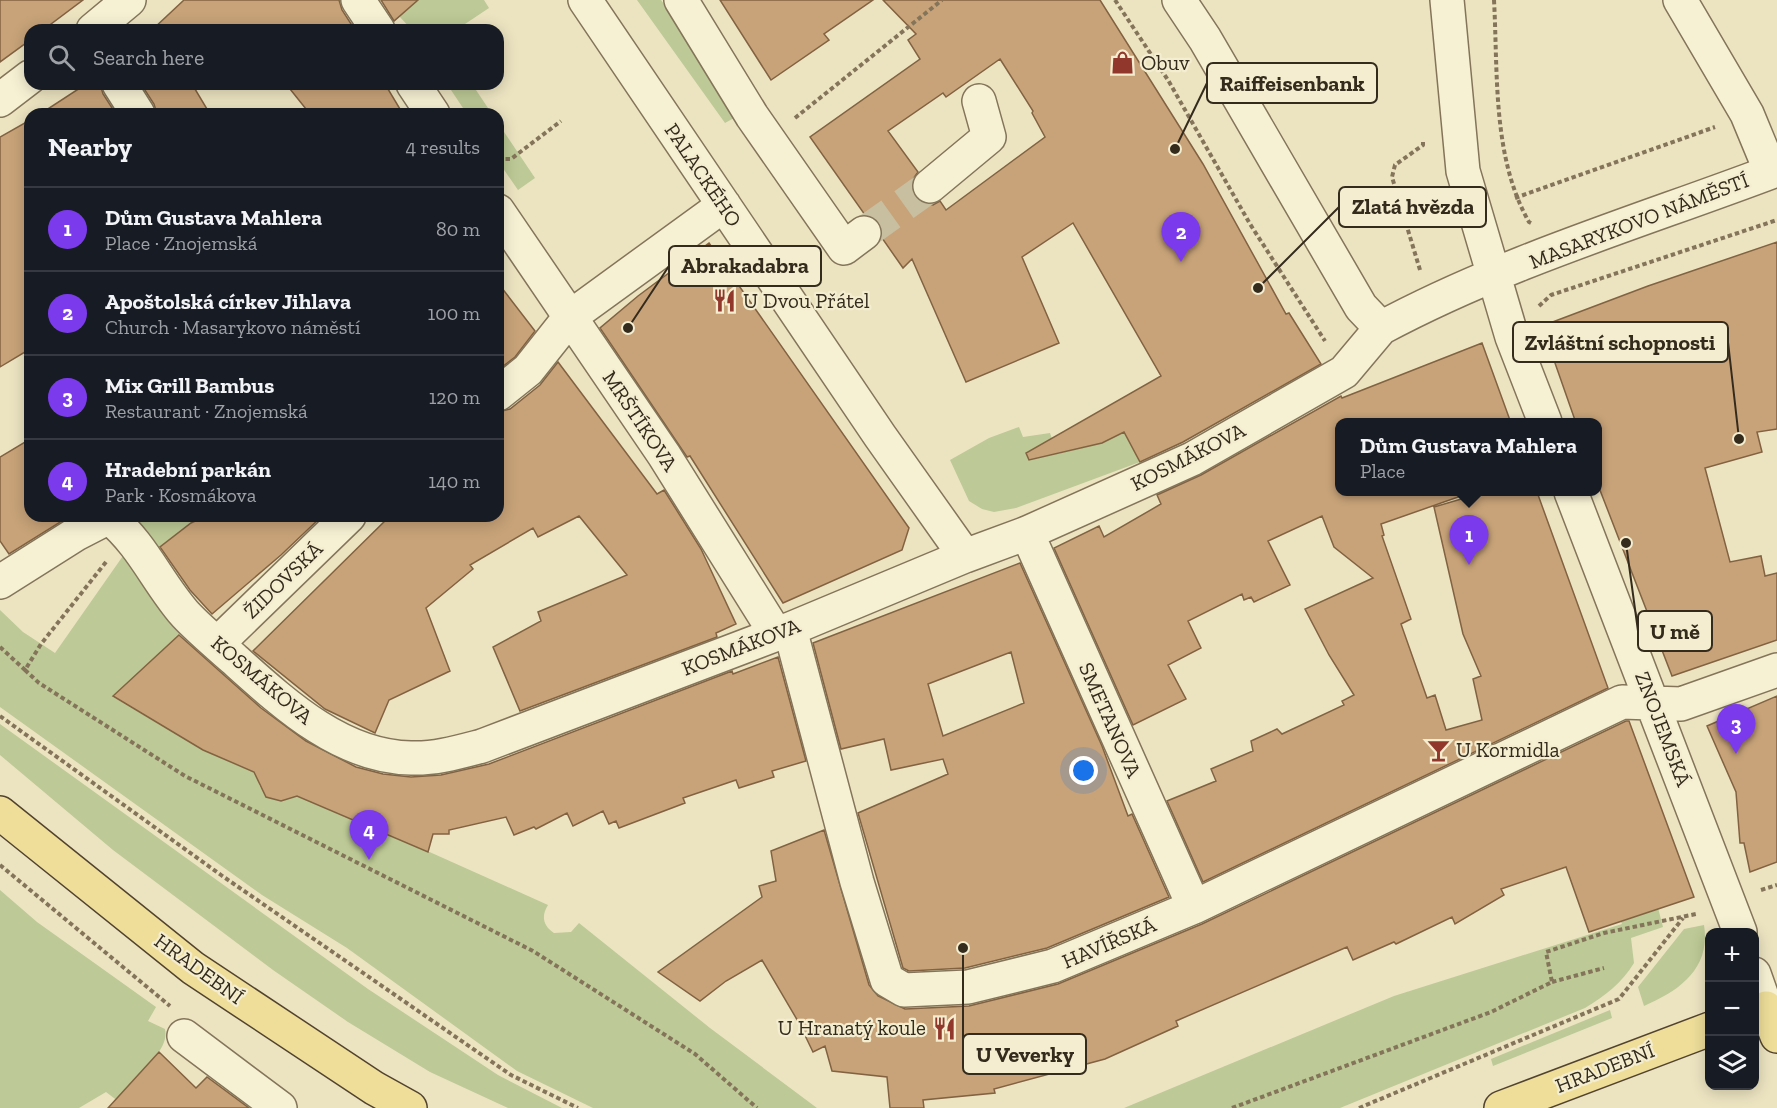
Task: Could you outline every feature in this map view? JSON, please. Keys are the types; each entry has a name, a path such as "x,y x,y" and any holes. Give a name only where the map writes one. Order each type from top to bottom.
{"main road":[{"name":"HRADEBNÍ","path":"0,813 193,968 374,1089 410,1108"},
{"name":"HRADEBNÍ","path":"1501,1108 1705,1031"}],"street":[{"path":"100,24 129,0"},
{"path":"358,0 374,24"},
{"name":"PALACKÉHO","path":"585,0 880,436 965,556"},
{"path":"681,0 768,139 854,240"},
{"path":"1179,0 1205,39 1360,307 1382,328"},
{"path":"1447,0 1463,171 1492,276 1543,418"},
{"name":"MASARYKOVO NÁMĚSTÍ","path":"1382,328 1431,301 1492,276 1774,173 1747,114 1680,0"},
{"path":"0,100 24,82"},
{"path":"123,90 134,108"},
{"path":"417,90 429,108"},
{"path":"930,186 989,137 979,101"},
{"path":"504,389 528,370 570,317 724,205"},
{"name":"MRŠTÍKOVA","path":"504,220 783,632"},
{"name":"KOSMÁKOVA","path":"129,533 184,613 277,698 315,726 347,742 384,755 409,758 435,757 482,746 783,632 965,556 1027,533 1192,459 1344,372 1382,328"},
{"name":"ZNOJEMSKÁ","path":"1573,496 1738,928"},
{"path":"0,582 99,522"},
{"path":"115,522 129,533"},
{"name":"ŽIDOVSKÁ","path":"217,644 343,522"},
{"name":"SMETANOVA","path":"1027,533 1194,907"},
{"name":"HAVÍŘSKÁ","path":"783,632 887,980 904,990 968,987 1053,966 1194,907 1622,702 1652,701 1681,704 1777,670"},
{"path":"1758,982 1769,1015"},
{"path":"179,1022 280,1108"}],"path":[{"path":"768,139 942,0"},
{"path":"1115,0 1168,80 1250,224 1344,372"},
{"path":"1494,0 1502,136 1515,198 1529,222 1538,224"},
{"path":"504,159 511,159 561,121"},
{"path":"1515,198 1724,123"},
{"path":"1422,134 1423,145 1395,165 1392,177 1431,301"},
{"path":"1535,313 1551,295 1777,220"},
{"path":"25,670 41,644 129,533"},
{"path":"0,646 39,683 185,776 533,951 695,1054 757,1108"},
{"path":"0,716 231,882 511,1075 578,1108"},
{"path":"0,865 179,1022"},
{"path":"1757,892 1777,885"},
{"path":"1552,982 1546,952 1604,933 1701,913"},
{"path":"1359,1108 1619,999 1683,917"},
{"path":"1232,1108 1491,1012 1552,982 1604,968"}],"green space":[{"path":"418,0 484,0 489,8 465,24 406,24 399,16"},
{"path":"637,0 661,0 683,30 734,118 725,123"},
{"path":"451,90 476,90 488,108 463,108"},
{"path":"504,132 535,178 518,190 504,170"},
{"path":"1019,427 1023,437 1050,433 1057,454 1102,443 1124,432 1140,462 1016,508 994,512 982,509 969,501 950,460 989,438"},
{"path":"140,522 194,522 188,525 156,550"},
{"path":"125,553 183,631 113,697 205,751 258,774 259,785 266,796 281,801 297,793 366,826 367,824 548,905 544,913 544,921 554,933 571,932 579,923 710,1028 817,1108 593,1108 517,1071 347,948 262,895 0,707 0,610 23,632 55,653"},
{"path":"0,724 368,989 498,1075 562,1108 508,1108 430,1072 348,1022 273,970 113,850 0,755"},
{"path":"0,890 37,922 156,1007 148,1021 165,1029 164,1042 138,1076 155,1092 176,1068 177,1070 146,1108 127,1108 106,1092 79,1108 0,1108"},
{"path":"1658,908 1663,927 1631,938 1634,963 1624,977 1585,1008 1340,1108 1124,1108 1394,996 1622,924 1621,922"},
{"path":"1704,925 1705,940 1697,966 1680,985 1644,1006 1638,987 1684,929"},
{"path":"1610,1010 1612,1018 1493,1066 1491,1059"}],"building":[{"path":"0,0 83,0 51,24 24,24 24,44 0,62"},
{"path":"184,0 339,0 342,10 351,24 158,24"},
{"path":"381,0 418,0 394,21"},
{"path":"720,0 873,0 824,34 829,40 771,80"},
{"path":"883,0 1100,0 1203,164 1286,314 1289,313 1321,364 1183,442 1140,462 1124,432 1102,443 1029,460 1026,453 1161,376 1073,223 1022,257 1059,343 966,382 912,259 903,268 882,238 879,222 865,215 810,137 920,59 908,40 916,34","holes":["1000,59 1033,111 1045,137 946,210 940,201 933,205 923,203 915,197 911,189 913,179 918,172 888,131 943,93 946,97"]},
{"path":"77,90 102,90 112,108 49,108"},
{"path":"145,90 196,90 206,108 155,108"},
{"path":"291,90 389,90 399,108 305,108"},
{"path":"24,123 24,353 0,367 0,137"},
{"path":"1777,242 1777,429 1757,432 1762,452 1705,468 1730,562 1761,556 1765,576 1777,573 1777,640 1672,676 1602,495 1602,418 1574,418 1542,326 1648,286"},
{"path":"709,243 909,528 902,550 783,603 690,456 687,457 600,328 638,296"},
{"path":"504,291 535,331 515,357 504,365"},
{"path":"1482,343 1509,418 1335,418 1335,496 1461,496 1381,524 1384,535 1382,536 1411,619 1401,624 1427,698 1435,695 1446,730 1482,720 1473,679 1481,676 1463,634 1434,507 1471,496 1538,496 1608,688 1203,882 1167,801 1216,781 1211,769 1253,751 1251,741 1277,729 1282,734 1344,705 1342,701 1354,695 1329,655 1305,609 1373,578 1334,547 1322,516 1268,541 1290,585 1254,602 1251,597 1244,600 1242,594 1188,621 1201,648 1168,665 1186,699 1133,725 1054,548 1099,526 1104,537 1161,504 1157,495 1201,475 1341,396 1342,398"},
{"path":"558,362 657,494 664,490 701,549 736,624 716,633 717,637 520,711 493,647 541,621 538,612 627,575 579,516 538,537 533,528 470,565 473,569 426,608 450,671 389,700 375,733 325,709 253,651 384,522 504,522 504,410 510,409 540,385"},
{"path":"24,443 24,522 60,522 9,554 0,541 0,457"},
{"path":"316,522 212,614 190,590 160,547 191,523"},
{"path":"1020,563 1102,746 1128,816 1132,814 1169,897 1047,948 965,968 909,971 903,968 858,813 948,774 943,759 891,770 884,739 841,749 813,643","holes":["1011,652 1024,703 943,736 928,684"]},
{"path":"179,635 261,708 306,741 356,767 383,774 411,777 441,775 489,764 732,671 733,674 778,657 806,761 772,771 774,777 739,788 736,780 683,798 685,803 619,828 616,821 609,824 603,811 573,826 567,813 536,829 534,827 514,835 506,817 449,830 449,834 433,834 428,852 297,796 281,801 266,797 254,772 203,750 113,696"},
{"path":"1777,696 1777,862 1750,872 1744,843 1740,843 1736,792 1707,726"},
{"path":"1629,721 1694,897 1589,932 1566,867 1501,889 1504,895 1455,924 1452,917 1396,944 1394,942 1353,960 1347,947 1176,1021 1178,1026 1105,1059 994,1089 995,1093 923,1100 924,1108 890,1108 887,1077 832,1071 825,1046 813,1052 799,1023 762,960 726,981 700,1001 658,972 762,897 759,886 776,881 771,851 824,830 869,985 878,996 905,1009 969,1006 1058,984 1202,924"},
{"path":"159,1052 196,1088 207,1077 249,1108 108,1108"}],"tunnel":[{"path":"864,233 930,186"}],"place":[{"name":"Obuv","path":"1123,63"},
{"name":"Raiffeisenbank","path":"1175,149"},
{"name":"Apoštolská církev Jihlava","path":"1181,262"},
{"name":"Zlatá hvězda","path":"1258,288"},
{"name":"U Dvou Přátel","path":"725,301"},
{"name":"Abrakadabra","path":"628,328"},
{"name":"Zvláštní schopnosti","path":"1739,439"},
{"name":"U mě","path":"1626,543"},
{"name":"Dům Gustava Mahlera","path":"1469,565"},
{"name":"U Kormidla","path":"1438,750"},
{"name":"Mix Grill Bambus","path":"1736,754"},
{"name":"Hradební parkán","path":"369,860"},
{"name":"U Veverky","path":"963,948"},
{"name":"U Hranatý koule","path":"944,1028"}]}
